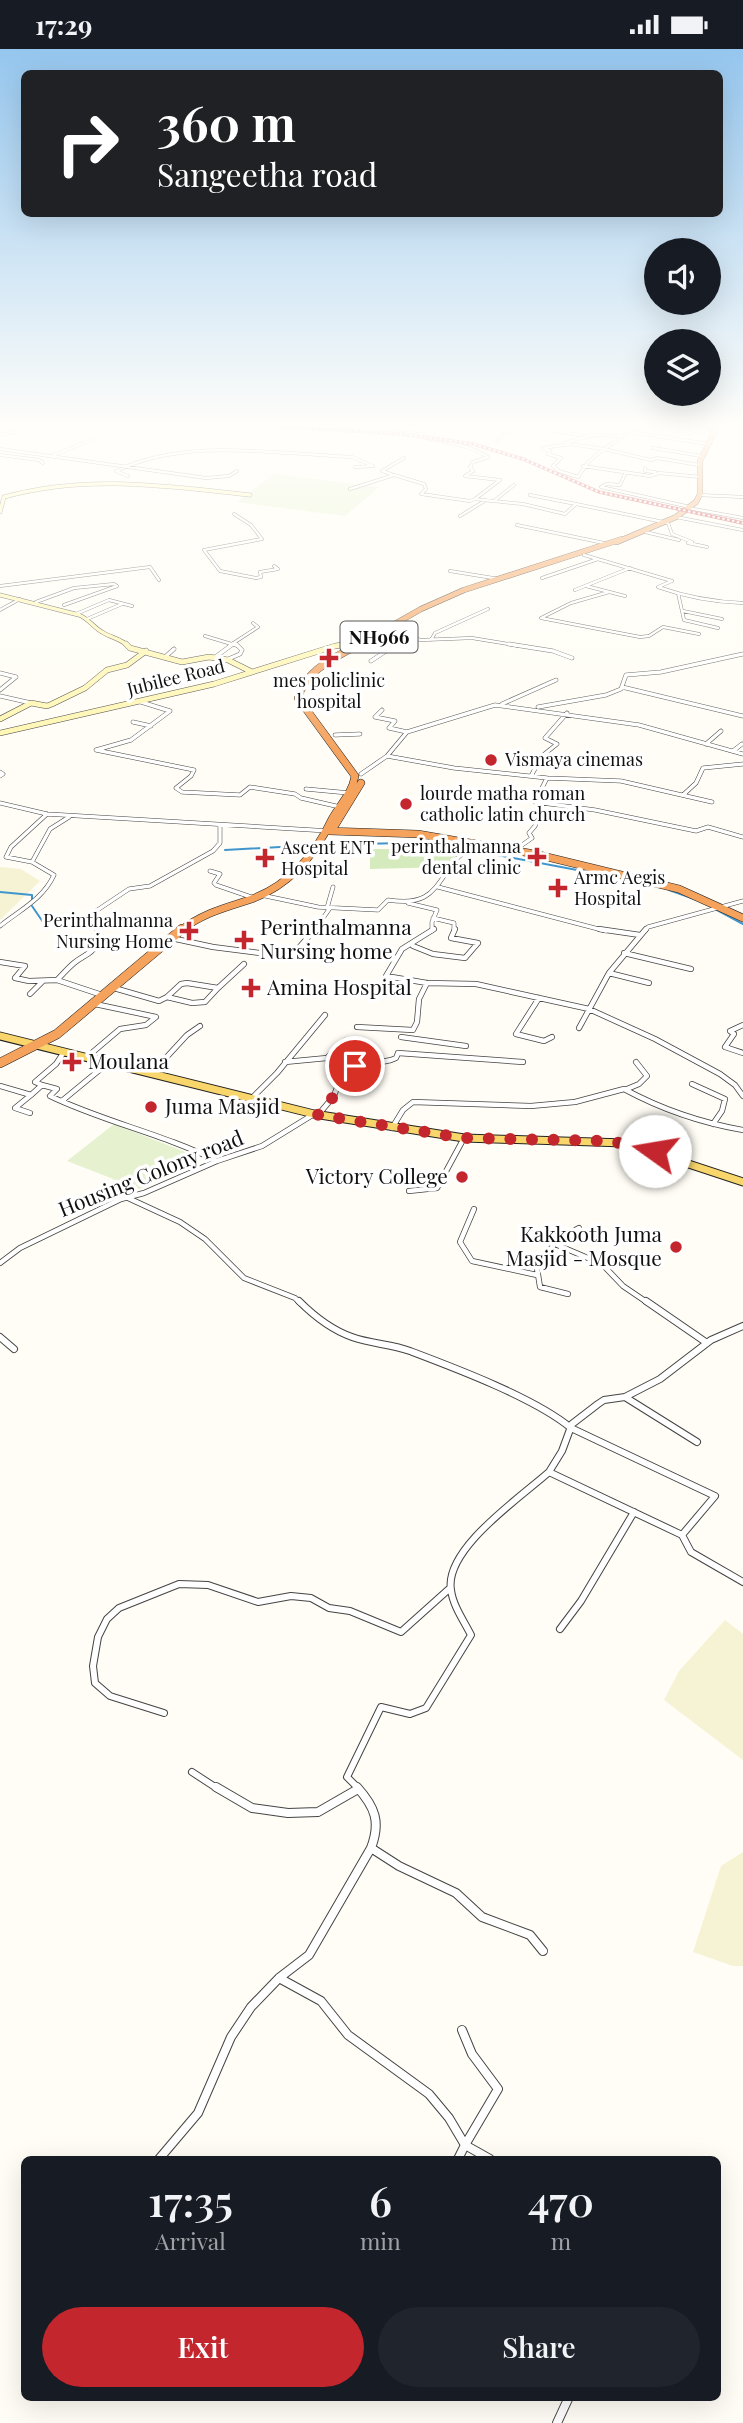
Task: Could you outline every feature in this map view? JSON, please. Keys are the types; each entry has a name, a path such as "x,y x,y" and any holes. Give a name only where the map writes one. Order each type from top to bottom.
{"highway":[{"name":"NH966","path":"361,774 335,735 312,711 304,697 306,687 321,669 361,645 479,588 627,537"},
{"name":"NH966","path":"355,788 355,776 298,698 302,684 311,673 442,600 622,539"},
{"path":"0,1063 37,1047 95,1004 172,938 208,912 281,885 335,826 361,774"},
{"path":"329,831 340,807 355,788"},
{"path":"329,831 418,834 471,848 515,850 650,880 743,918"}],"main road":[{"path":"0,1035 37,1047 316,1114 464,1138 620,1142 655,1151 743,1182"}],"street":[{"path":"260,537 262,539 204,550 220,571 234,572 254,579 261,577 260,572 278,569 274,566"},
{"path":"571,537 604,544"},
{"path":"665,537 707,547"},
{"path":"679,537 692,542"},
{"path":"585,553 672,580 658,587 724,603 743,603"},
{"path":"542,578 598,559"},
{"path":"0,586 150,567 159,580"},
{"path":"575,590 630,568"},
{"path":"450,571 499,579"},
{"path":"36,602 74,588 114,584 117,586 64,605"},
{"path":"586,586 625,596"},
{"path":"609,592 571,603 541,618 646,638 660,627 699,634"},
{"path":"678,593 684,619 718,628"},
{"path":"0,595 76,614 87,619 102,632 121,639 130,648 185,662 214,658 226,660 253,672"},
{"path":"0,610 20,599"},
{"path":"76,614 109,600 132,606"},
{"path":"87,619 122,604"},
{"path":"431,640 436,633 488,608"},
{"path":"683,611 722,619"},
{"path":"214,658 219,650 236,644 257,629 253,623"},
{"path":"388,632 431,640 472,638 553,651 572,658"},
{"path":"205,636 236,644 242,652 226,660"},
{"path":"371,661 389,649 373,640"},
{"name":"Jubilee Road","path":"0,733 141,702 253,672 335,646 361,645"},
{"path":"165,657 174,649"},
{"path":"0,696 47,706 85,688 107,670 127,665 146,651"},
{"path":"622,687 626,675 661,672 743,654"},
{"path":"0,673 16,677 0,690"},
{"path":"361,774 387,756 407,732 455,719 478,708 505,704 516,696 556,680"},
{"path":"528,708 606,695 622,687 743,716"},
{"path":"553,711 571,701"},
{"path":"141,702 170,711 151,726 119,744 105,744 96,750 192,769 194,773 176,787 181,792 240,795 250,787 295,794 300,798 340,807"},
{"path":"0,719 31,703"},
{"path":"495,705 639,725 743,754"},
{"path":"382,710 375,717 396,721 389,728 407,732"},
{"path":"531,776 542,756 557,744 545,738 567,713"},
{"path":"133,722 151,726"},
{"path":"706,744 721,731"},
{"path":"335,735 360,734"},
{"path":"733,751 741,744"},
{"path":"387,756 454,768 547,778 621,781 712,802"},
{"path":"683,795 696,783 703,768 729,763 743,764"},
{"path":"547,778 534,801 595,810 696,831 708,827 743,837"},
{"path":"306,789 355,788"},
{"path":"0,803 47,814 329,831"},
{"path":"515,850 531,838 529,833 535,826 542,803"},
{"path":"0,926 36,900 51,883 54,875 32,862 6,857 11,848 47,814"},
{"path":"32,862 50,829 72,815"},
{"path":"57,980 75,962 91,954 98,941 96,911 129,889 150,886 213,852 220,843 220,825"},
{"path":"408,903 428,897 454,862 471,848"},
{"path":"210,871 220,874 214,883 216,885 255,896 328,908 378,910 388,901 437,910 431,932 425,940 408,943 386,975 427,983 476,984 589,1009 655,1039 720,1074 735,1085 743,1096"},
{"path":"172,938 213,947 291,957 310,937 328,908 333,887"},
{"path":"438,887 607,932 631,937 640,935"},
{"path":"579,1028 609,973 648,927 743,901"},
{"path":"413,946 433,954 465,958 474,951 478,943 452,938 456,926 454,923 433,918"},
{"path":"624,953 691,969"},
{"path":"0,962 27,967 15,978 57,980 105,996"},
{"path":"167,997 192,1003 205,1002 244,964"},
{"path":"609,973 649,983"},
{"path":"30,994 43,981"},
{"path":"358,1027 406,1030 415,1028 419,999 427,983"},
{"path":"114,988 159,1001 181,984 218,988"},
{"path":"539,997 516,1034 544,1041 552,1037"},
{"path":"87,1057 120,1029 146,1025 156,1017 95,1004"},
{"path":"251,1099 325,1015"},
{"path":"151,1074 187,1035 200,1025"},
{"path":"743,1025 730,1031 733,1035 725,1047 743,1053"},
{"path":"316,1114 334,1096 343,1070 396,1058 401,1037 406,1030"},
{"path":"401,1037 424,1038 466,1046"},
{"path":"285,1062 327,1058 345,1041"},
{"path":"64,1052 56,1064 35,1082 57,1089 50,1096 77,1108 183,1144 217,1161"},
{"path":"398,1053 523,1062"},
{"path":"392,1128 403,1110 413,1102 531,1106 575,1102 627,1090 647,1076 636,1062"},
{"path":"63,1100 107,1063"},
{"path":"692,1084 725,1099 722,1111 713,1124"},
{"path":"30,1113 15,1108 42,1085"},
{"path":"0,1086 31,1095"},
{"path":"627,1090 646,1101 713,1124 743,1130"},
{"name":"Housing Colony road","path":"0,1263 20,1248 114,1202 262,1146 316,1114"},
{"path":"409,1191 438,1188 464,1138"},
{"path":"128,1198 180,1222 205,1239 244,1278 295,1297 314,1315 351,1337 408,1350 514,1395 559,1418 571,1428 715,1496 682,1535"},
{"path":"474,1209 460,1242 472,1261 537,1275"},
{"path":"568,1294 540,1287 537,1275 540,1262 557,1240 579,1229"},
{"path":"555,1244 602,1264 622,1286 707,1343"},
{"path":"162,2156 198,2113 231,2037 251,2007 279,1978 309,1955 371,1848 379,1817 373,1806 347,1777 381,1707 411,1716 419,1714 426,1708 471,1635 449,1589 448,1579 470,1542 549,1472 562,1451 571,1428 604,1400 625,1397 674,1370 707,1343 724,1333 743,1327"},
{"path":"0,1337 14,1349"},
{"path":"625,1397 696,1442"},
{"path":"549,1472 682,1535 691,1552 743,1582"},
{"path":"560,1629 587,1591 607,1559 615,1538 634,1512"},
{"path":"164,1713 110,1696 95,1683 93,1666 98,1637 107,1619 119,1608 179,1584 196,1583 258,1602 283,1597 310,1598 329,1608 350,1611 401,1632 449,1589"},
{"path":"192,1772 238,1803 252,1808 288,1813 317,1812 358,1789"},
{"path":"371,1848 456,1893 482,1917 530,1935 543,1951"},
{"path":"279,1978 321,2001 359,2045 429,2094 449,2118 465,2145 485,2156"},
{"path":"460,2156 468,2134 493,2103 498,2089 477,2063 464,2040 462,2030"},
{"path":"557,2423 567,2401"}],"shaded area":[{"path":"0,867 21,869 40,881 0,920"},
{"path":"725,1620 743,1634 743,1760 664,1700 679,1671"},
{"path":"743,1852 743,1966 733,1966 693,1952 721,1866"}],"green space":[{"path":"370,849 461,851 448,867 370,869"},
{"path":"114,1124 188,1153 152,1184 139,1189 67,1161"}],"waterway":[{"path":"321,845 402,843 465,849"},
{"path":"225,850 315,845"},
{"path":"471,850 630,880"},
{"path":"669,890 697,900"},
{"path":"0,892 32,895 32,899"},
{"path":"32,906 45,925"},
{"path":"717,910 743,924"}],"place":[{"name":"mes policlinic hospital","path":"329,658"},
{"name":"Vismaya cinemas","path":"491,760"},
{"name":"lourde matha roman catholic latin church","path":"406,804"},
{"name":"perinthalmanna dental clinic","path":"537,857"},
{"name":"Ascent ENT Hospital","path":"265,858"},
{"name":"Armc Aegis Hospital","path":"558,888"},
{"name":"Perinthalmanna Nursing Home","path":"189,931"},
{"name":"Perinthalmanna Nursing home","path":"244,940"},
{"name":"Amina Hospital","path":"251,988"},
{"name":"Moulana","path":"72,1062"},
{"name":"Juma Masjid","path":"151,1107"},
{"name":"Victory College","path":"462,1177"},
{"name":"Kakkooth Juma Masjid - Mosque","path":"676,1247"}],"route":[{"path":"355,1066 343,1070 334,1096 318,1115 464,1138 610,1141 655,1151"}]}
